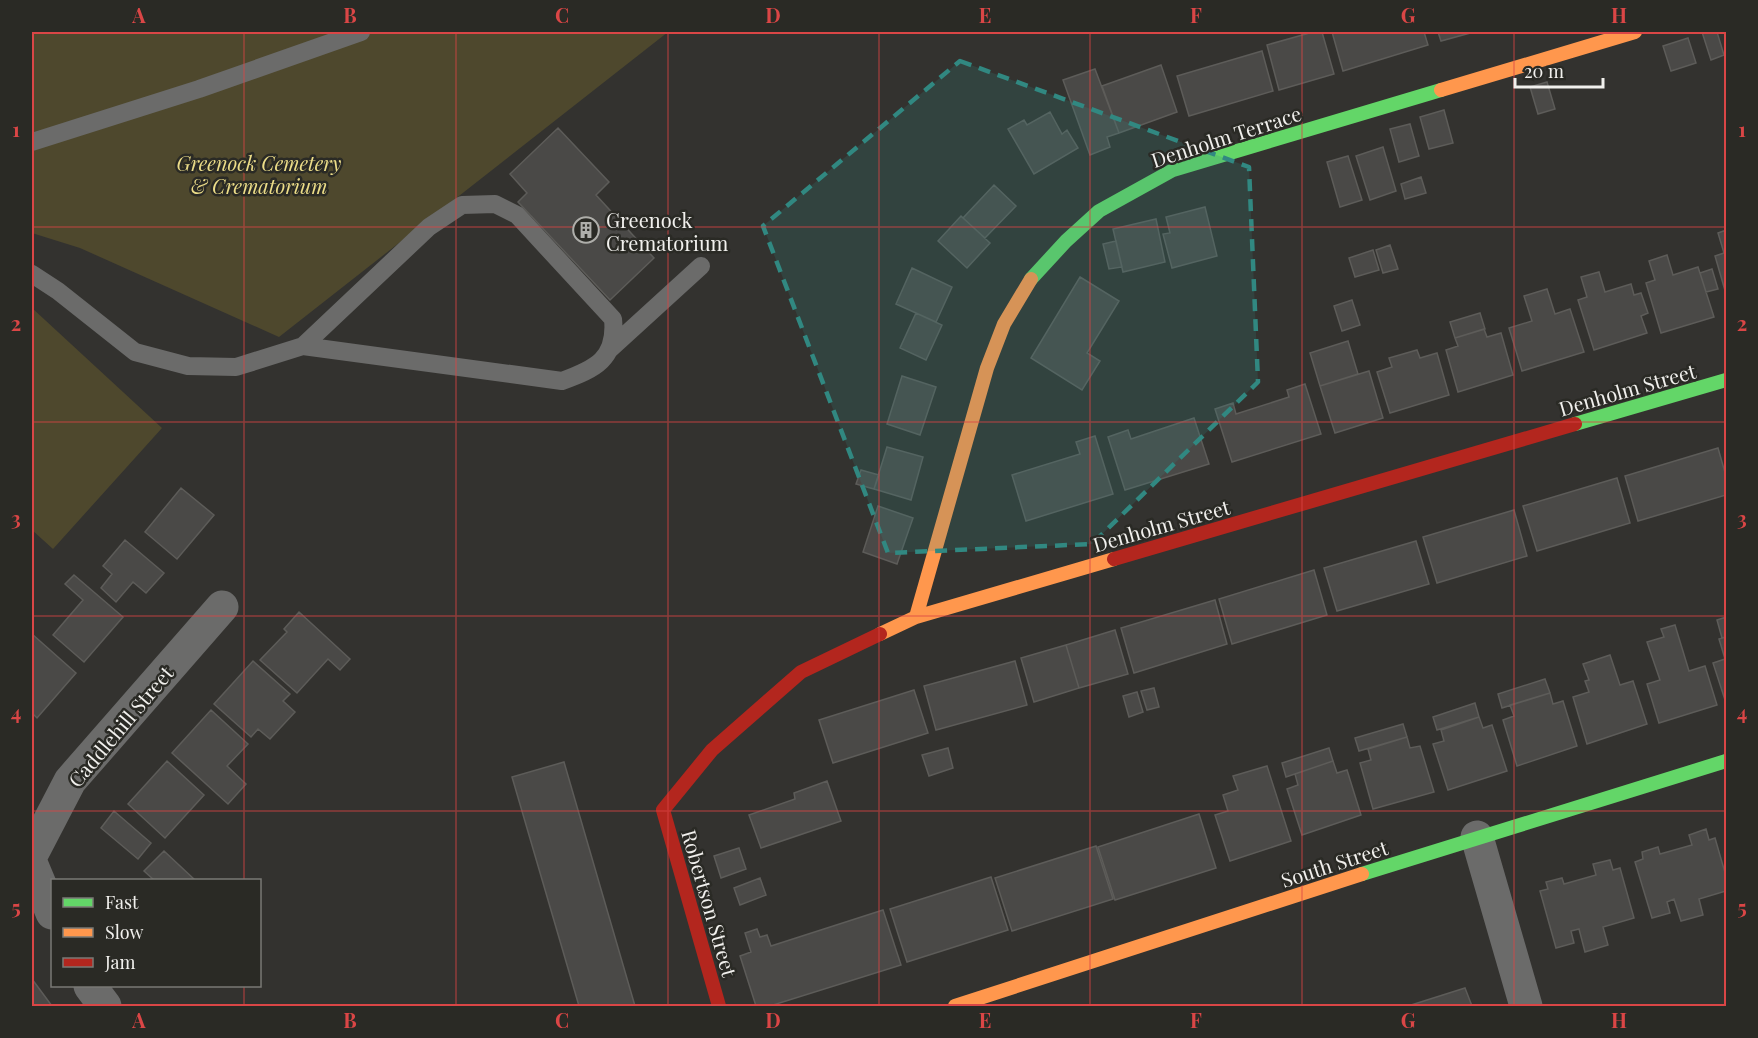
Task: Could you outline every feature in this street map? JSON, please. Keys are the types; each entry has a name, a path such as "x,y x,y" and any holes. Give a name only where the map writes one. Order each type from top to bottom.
{"street":[{"name":"Denholm Terrace","path":"916,617 987,368 1004,324 1033,276 1098,211 1173,170 1635,32"},
{"name":"Denholm Street","path":"663,810 712,750 801,672 916,617 1726,380"},
{"name":"Caddlehill Street","path":"32,854 70,781 222,607"},
{"name":"South Street","path":"955,1006 1476,837 1726,761"},
{"name":"Robertson Street","path":"663,810 718,1006"},
{"path":"1476,837 1526,1006"},
{"path":"32,865 51,911"},
{"path":"91,987 105,1006"}],"lane":[{"path":"32,142 199,89 361,32"},
{"path":"303,346 429,227 462,206 495,204 517,215 613,319 615,336 610,350"},
{"path":"32,274 58,291 135,352 188,366 236,367 303,346 533,370 562,381 592,370 610,350 701,266"}],"highlighted area":[{"path":"960,61 1249,167 1258,382 1092,544 888,553 763,226"}],"green space":[{"name":"Greenock Cemetery & Crematorium","path":"32,32 668,32 279,337 80,248 32,233"},
{"path":"32,308 162,428 53,549 32,530"}],"building":[{"path":"1313,32 1322,32 1334,74 1279,90 1267,45"},
{"path":"1332,32 1424,32 1428,45 1343,71"},
{"path":"1438,32 1474,32 1441,41"},
{"path":"1702,32 1717,32 1724,55 1711,60"},
{"path":"1688,38 1696,63 1671,71 1663,46"},
{"path":"1262,51 1273,91 1189,116 1177,76"},
{"path":"1161,65 1177,112 1119,133 1102,86"},
{"path":"1095,69 1119,133 1107,137 1110,147 1090,155 1063,80"},
{"path":"1547,82 1555,109 1538,114 1530,87"},
{"path":"1444,110 1453,143 1429,149 1420,117"},
{"path":"1050,112 1062,134 1067,130 1078,148 1034,174 1008,129 1024,120 1027,125"},
{"path":"1410,124 1419,156 1399,162 1390,129"},
{"name":"Greenock Crematorium","path":"558,128 609,182 596,195 654,258 610,300 518,202 527,193 510,174"},
{"path":"1383,147 1396,191 1370,200 1356,156"},
{"path":"1348,156 1362,200 1340,207 1327,162"},
{"path":"1421,177 1426,193 1405,199 1401,184"},
{"path":"994,185 1016,206 985,238 963,218"},
{"path":"1205,207 1217,256 1172,268 1163,234 1170,233 1166,217"},
{"path":"961,216 990,243 967,268 938,241"},
{"path":"1156,219 1165,262 1123,272 1113,229"},
{"path":"1726,230 1726,294 1715,256 1724,253 1718,233"},
{"path":"1116,241 1122,267 1109,269 1103,244"},
{"path":"1390,245 1398,269 1383,273 1376,250"},
{"path":"1373,250 1379,270 1355,277 1349,258"},
{"path":"1667,255 1673,275 1698,267 1714,317 1661,333 1646,283 1655,280 1649,261"},
{"path":"912,268 952,287 936,322 896,304"},
{"path":"1712,269 1718,289 1706,292 1700,273"},
{"path":"1599,272 1605,292 1631,284 1634,295 1641,293 1648,313 1641,316 1647,333 1594,350 1578,300 1587,297 1581,277"},
{"path":"1080,277 1119,301 1087,353 1100,361 1082,390 1031,358"},
{"path":"1547,289 1555,314 1570,309 1584,352 1522,371 1509,328 1532,321 1524,296"},
{"path":"1352,300 1360,325 1342,331 1334,306"},
{"path":"916,313 942,325 926,360 900,348"},
{"path":"1480,313 1485,329 1455,338 1450,322"},
{"path":"1484,329 1487,337 1501,333 1513,375 1458,392 1446,350 1458,346 1455,338"},
{"path":"1348,341 1358,374 1320,386 1310,353"},
{"path":"1417,350 1420,358 1437,353 1449,395 1390,413 1377,372 1392,367 1389,358"},
{"path":"1369,371 1383,418 1335,433 1320,386"},
{"path":"902,376 936,387 920,435 887,424"},
{"path":"1305,384 1321,434 1232,462 1215,409 1233,403 1236,414 1289,397 1287,390"},
{"path":"1194,418 1209,464 1125,490 1108,437 1128,430 1131,439"},
{"path":"1095,436 1113,494 1026,521 1012,475 1080,454 1076,442"},
{"path":"887,447 923,457 911,500 874,489"},
{"path":"1718,448 1726,476 1726,495 1638,521 1625,476"},
{"path":"861,470 879,475 874,489 856,484"},
{"path":"1617,478 1630,523 1537,551 1523,506"},
{"path":"181,488 214,515 177,559 145,532"},
{"path":"878,506 913,518 897,564 863,552"},
{"path":"1514,510 1527,556 1437,583 1423,537"},
{"path":"125,540 164,573 146,593 133,582 116,602 101,588 112,574 103,566"},
{"path":"1416,541 1429,584 1337,611 1324,568"},
{"path":"1314,570 1327,615 1232,644 1219,599"},
{"path":"74,575 123,617 84,662 53,635 83,600 65,584"},
{"path":"1215,600 1227,644 1134,673 1121,628"},
{"path":"299,612 350,659 340,670 328,659 297,693 260,660 287,632 284,629"},
{"path":"1726,617 1726,637 1722,638 1717,620"},
{"path":"1675,625 1689,671 1705,666 1717,705 1659,723 1647,684 1660,680 1647,642 1664,637 1661,629"},
{"path":"1115,630 1128,674 1079,688 1066,645"},
{"path":"32,634 76,673 37,718 32,713"},
{"path":"1726,637 1726,703 1713,663 1725,659 1719,639"},
{"path":"1066,645 1079,688 1034,702 1021,658"},
{"path":"1610,655 1620,685 1633,681 1647,724 1587,744 1573,697 1589,692 1585,681 1589,680 1583,664"},
{"path":"253,661 290,694 283,701 295,712 270,739 258,729 251,737 214,704"},
{"path":"1015,661 1027,705 936,730 924,686"},
{"path":"1545,679 1550,693 1502,708 1498,694"},
{"path":"1154,688 1159,707 1147,710 1141,691"},
{"path":"914,690 928,733 833,763 819,720"},
{"path":"1137,692 1143,712 1129,717 1123,696"},
{"path":"1550,693 1553,704 1563,701 1577,746 1517,766 1503,720 1514,716 1510,705"},
{"path":"1475,703 1479,717 1437,730 1433,717"},
{"path":"211,710 248,744 227,766 246,784 228,804 172,753"},
{"path":"1479,717 1483,728 1492,725 1507,771 1448,790 1433,744 1444,741 1441,730"},
{"path":"1403,724 1407,737 1359,751 1355,738"},
{"path":"1407,737 1410,748 1420,746 1434,792 1373,809 1360,763 1371,760 1368,749"},
{"path":"948,748 953,768 929,776 922,755"},
{"path":"1329,748 1333,761 1286,777 1282,763"},
{"path":"167,761 204,795 165,838 128,804"},
{"path":"1333,761 1337,773 1347,770 1361,815 1302,835 1287,789 1298,785 1295,774"},
{"path":"564,762 635,1006 579,1006 512,777"},
{"path":"1267,766 1291,841 1230,861 1215,815 1228,811 1223,795 1238,790 1233,776"},
{"path":"827,781 841,821 761,848 749,815 795,799 794,793"},
{"path":"114,811 151,843 138,859 101,828"},
{"path":"1199,814 1216,868 1115,900 1098,847"},
{"path":"1706,829 1709,840 1715,838 1726,876 1726,891 1699,899 1703,915 1681,921 1674,899 1667,902 1670,913 1652,918 1635,862 1643,859 1642,852 1658,847 1660,854 1692,845 1689,835"},
{"path":"1096,846 1113,899 1012,931 995,878"},
{"path":"739,848 746,869 721,878 714,856"},
{"path":"164,851 194,879 153,879 144,871"},
{"path":"1610,860 1613,870 1620,868 1634,918 1603,927 1608,945 1585,952 1579,929 1571,931 1574,943 1556,948 1540,891 1548,889 1546,882 1562,878 1564,884 1596,875 1593,864"},
{"path":"991,877 1008,930 907,962 890,909"},
{"path":"760,878 766,895 740,905 734,888"},
{"path":"883,910 901,965 770,1006 756,1006 740,956 751,952 745,933 757,929 760,937 767,935 771,946"},
{"path":"32,979 52,1006 32,1006"},
{"path":"1465,988 1472,1006 1408,1006"}],"traffic: fast":[{"path":"1031,279 1066,241 1099,211 1173,170 1441,90"},
{"path":"1575,424 1726,380"},
{"path":"1362,874 1726,761"}],"traffic: slow":[{"path":"1441,90 1635,32"},
{"path":"916,617 987,368 1004,324 1031,279"},
{"path":"880,634 916,617 1114,559"},
{"path":"955,1006 1362,874"}],"traffic: jam":[{"path":"1114,559 1575,424"},
{"path":"719,1006 663,810 712,750 801,672 880,634"}],"place":[{"name":"Greenock Crematorium","path":"586,230"}]}
